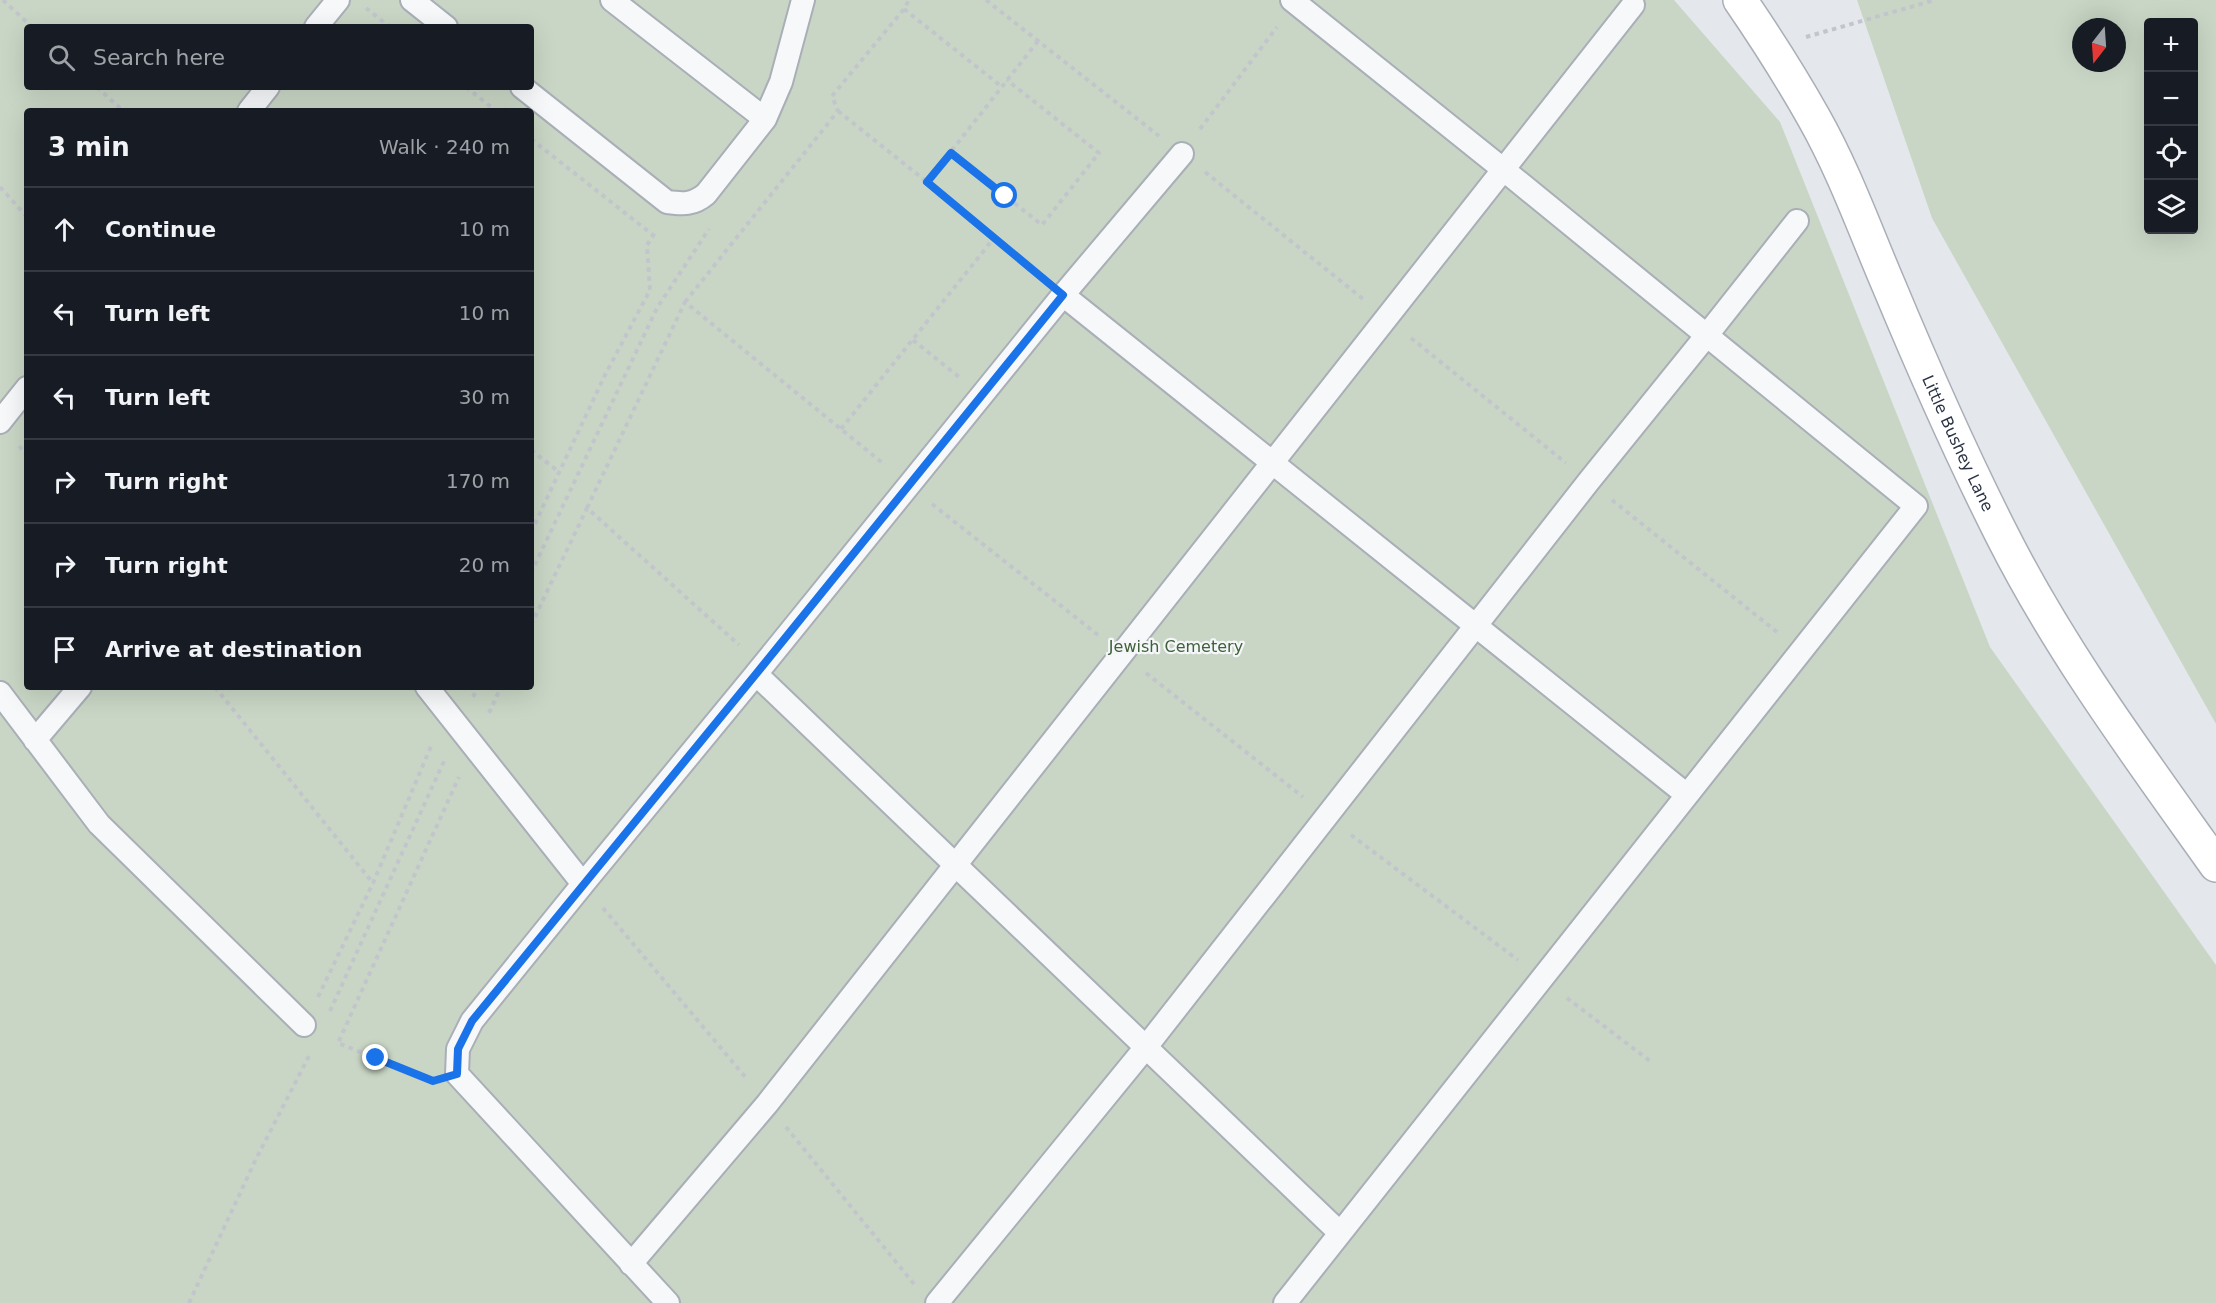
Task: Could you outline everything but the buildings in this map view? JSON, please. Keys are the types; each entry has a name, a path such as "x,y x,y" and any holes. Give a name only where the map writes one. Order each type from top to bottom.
{"street":[{"name":"Little Bushey Lane","path":"1740,0 1815,119 1838,167 1937,400 2039,604 2117,725 2216,865"}],"lane":[{"path":"318,24 338,0"},
{"path":"412,0 442,24"},
{"path":"612,0 765,119"},
{"path":"526,90 667,202 684,205 697,201 706,194 765,119 781,82 803,0"},
{"path":"1285,1303 1916,506 1294,2"},
{"path":"631,1264 745,1131 1633,5"},
{"path":"251,108 266,90"},
{"path":"668,1303 457,1074 458,1049 472,1021 1063,295 1182,154"},
{"path":"937,1303 1146,1047 1589,481 1707,336 1797,220"},
{"path":"1063,295 1686,795"},
{"path":"0,422 24,392"},
{"path":"756,674 1340,1233"},
{"path":"35,740 77,690"},
{"path":"429,690 583,884"},
{"path":"0,693 99,824 315,1023"}],"path":[{"path":"3,0 29,24"},
{"path":"909,0 832,96 838,111 1063,295"},
{"path":"986,0 1182,154 1801,651"},
{"path":"1772,48 1935,0"},
{"path":"1182,154 1294,2"},
{"path":"364,7 386,24"},
{"path":"904,9 1002,87"},
{"path":"927,182 1038,41"},
{"path":"951,153 1042,225 1099,153 1007,80"},
{"path":"100,90 120,108"},
{"path":"470,90 492,108"},
{"path":"534,619 685,302 838,111"},
{"path":"534,141 653,236"},
{"path":"0,187 24,214"},
{"path":"534,526 605,375 650,290 647,245 667,219 674,203"},
{"path":"534,567 657,308 711,226"},
{"path":"841,429 994,238"},
{"path":"685,302 909,485 1327,816 1650,1060"},
{"path":"913,340 982,395"},
{"path":"534,452 560,472"},
{"path":"587,508 739,645 756,674"},
{"path":"217,690 373,883"},
{"path":"315,1023 477,690"},
{"path":"315,1023 373,883 460,728 498,690"},
{"path":"457,1074 433,1081 338,1043 460,728"},
{"path":"189,1303 255,1161 311,1053"}],"green space":[{"name":"Jewish Cemetery","path":"0,0 1674,0 1780,122 1990,647 2216,965 2216,1303 0,1303"},
{"path":"1857,0 2216,0 2216,724 1932,218"}],"route":[{"path":"376,1058 433,1081 457,1074 458,1049 472,1021 1063,295 927,182 951,153 1005,196"}]}
